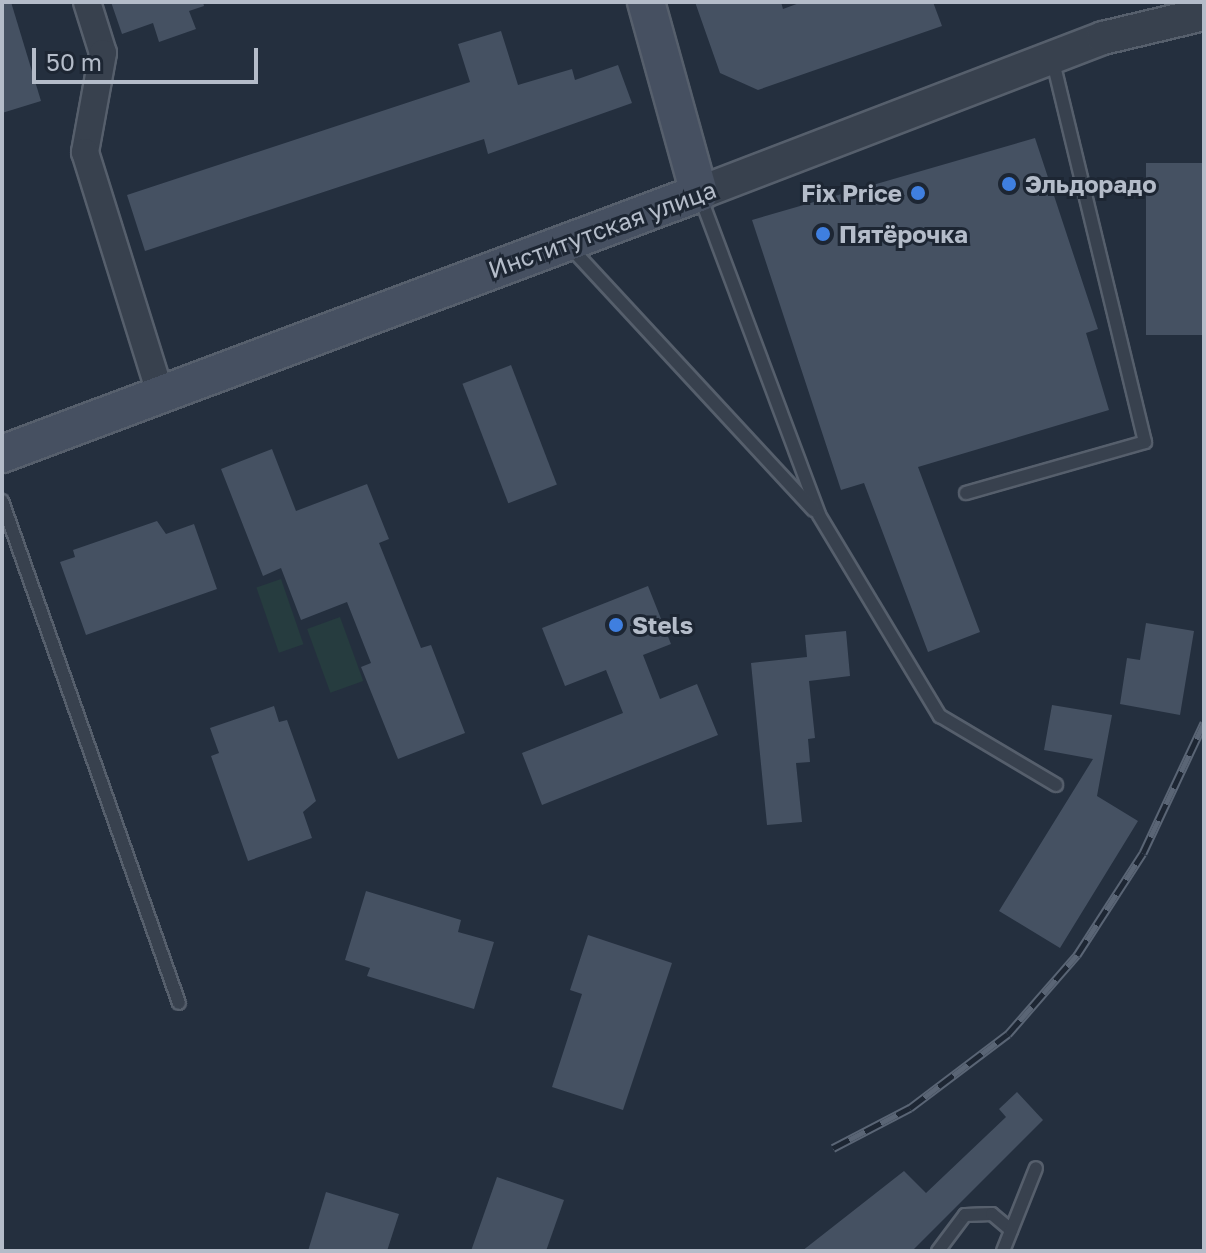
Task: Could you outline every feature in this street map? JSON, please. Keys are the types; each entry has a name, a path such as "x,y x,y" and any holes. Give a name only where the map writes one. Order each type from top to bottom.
{"main road":[{"path":"646,2 699,193"},
{"name":"Институтская улица","path":"2,454 699,193"}],"street":[{"path":"87,2 103,53 85,152 160,393"},
{"name":"Институтская улица","path":"699,193 1052,58 1204,14"}],"lane":[{"path":"966,493 1145,442 1052,58"},
{"path":"699,193 819,515 940,716 1056,785"},
{"path":"566,242 819,515"},
{"path":"2,501 179,1003"},
{"path":"1003,1251 1036,1168"},
{"path":"938,1251 965,1215 992,1214 1011,1230"}],"green space":[{"path":"281,579 303,644 279,653 256,587"},
{"path":"340,617 363,681 330,693 307,629"}],"building":[{"path":"2,2 11,2 41,101 2,113"},
{"path":"111,2 203,2 204,6 189,11 196,29 159,42 153,23 122,34"},
{"path":"695,2 781,2 783,9 802,2 933,2 942,26 758,90 720,73"},
{"path":"501,31 518,85 572,69 575,80 618,65 632,103 488,154 484,139 145,251 127,195 470,82 458,44"},
{"path":"1035,138 1098,329 1086,333 1109,410 918,467 980,632 928,652 864,483 841,490 752,220"},
{"path":"1146,163 1204,163 1204,335 1146,335"},
{"path":"511,365 557,484 508,503 462,384"},
{"path":"272,449 296,511 367,484 389,539 379,543 421,648 431,645 465,733 398,759 361,667 371,663 347,602 301,620 281,568 263,576 221,469"},
{"path":"157,521 166,534 194,524 217,589 86,635 60,562 75,557 73,550"},
{"path":"648,586 671,644 643,655 660,699 697,684 718,735 542,805 522,753 623,713 606,670 565,686 542,628"},
{"path":"1146,623 1194,631 1180,715 1120,704 1127,658 1140,660"},
{"path":"846,631 850,676 809,681 815,738 808,739 810,762 796,763 802,822 767,825 751,663 807,657 805,635"},
{"path":"1052,705 1112,715 1097,796 1138,821 1060,948 999,911 1093,759 1044,750"},
{"path":"274,706 279,722 287,720 316,801 303,812 312,838 248,861 211,756 219,753 210,728"},
{"path":"366,891 461,920 458,932 494,942 474,1009 367,976 370,968 345,960"},
{"path":"588,935 672,963 623,1110 552,1087 582,994 570,990"},
{"path":"1017,1092 1043,1120 912,1251 802,1251 904,1171 926,1193 1006,1117 999,1109"},
{"path":"497,1177 564,1200 546,1251 471,1251"},
{"path":"326,1192 399,1214 387,1251 308,1251"}],"railway":[{"path":"833,1148 910,1108 1008,1034 1077,955 1143,853 1204,723"}],"place":[{"name":"Эльдорадо","path":"1009,184"},
{"name":"Fix Price","path":"918,193"},
{"name":"Пятёрочка","path":"823,234"},
{"name":"Stels","path":"616,625"}]}
